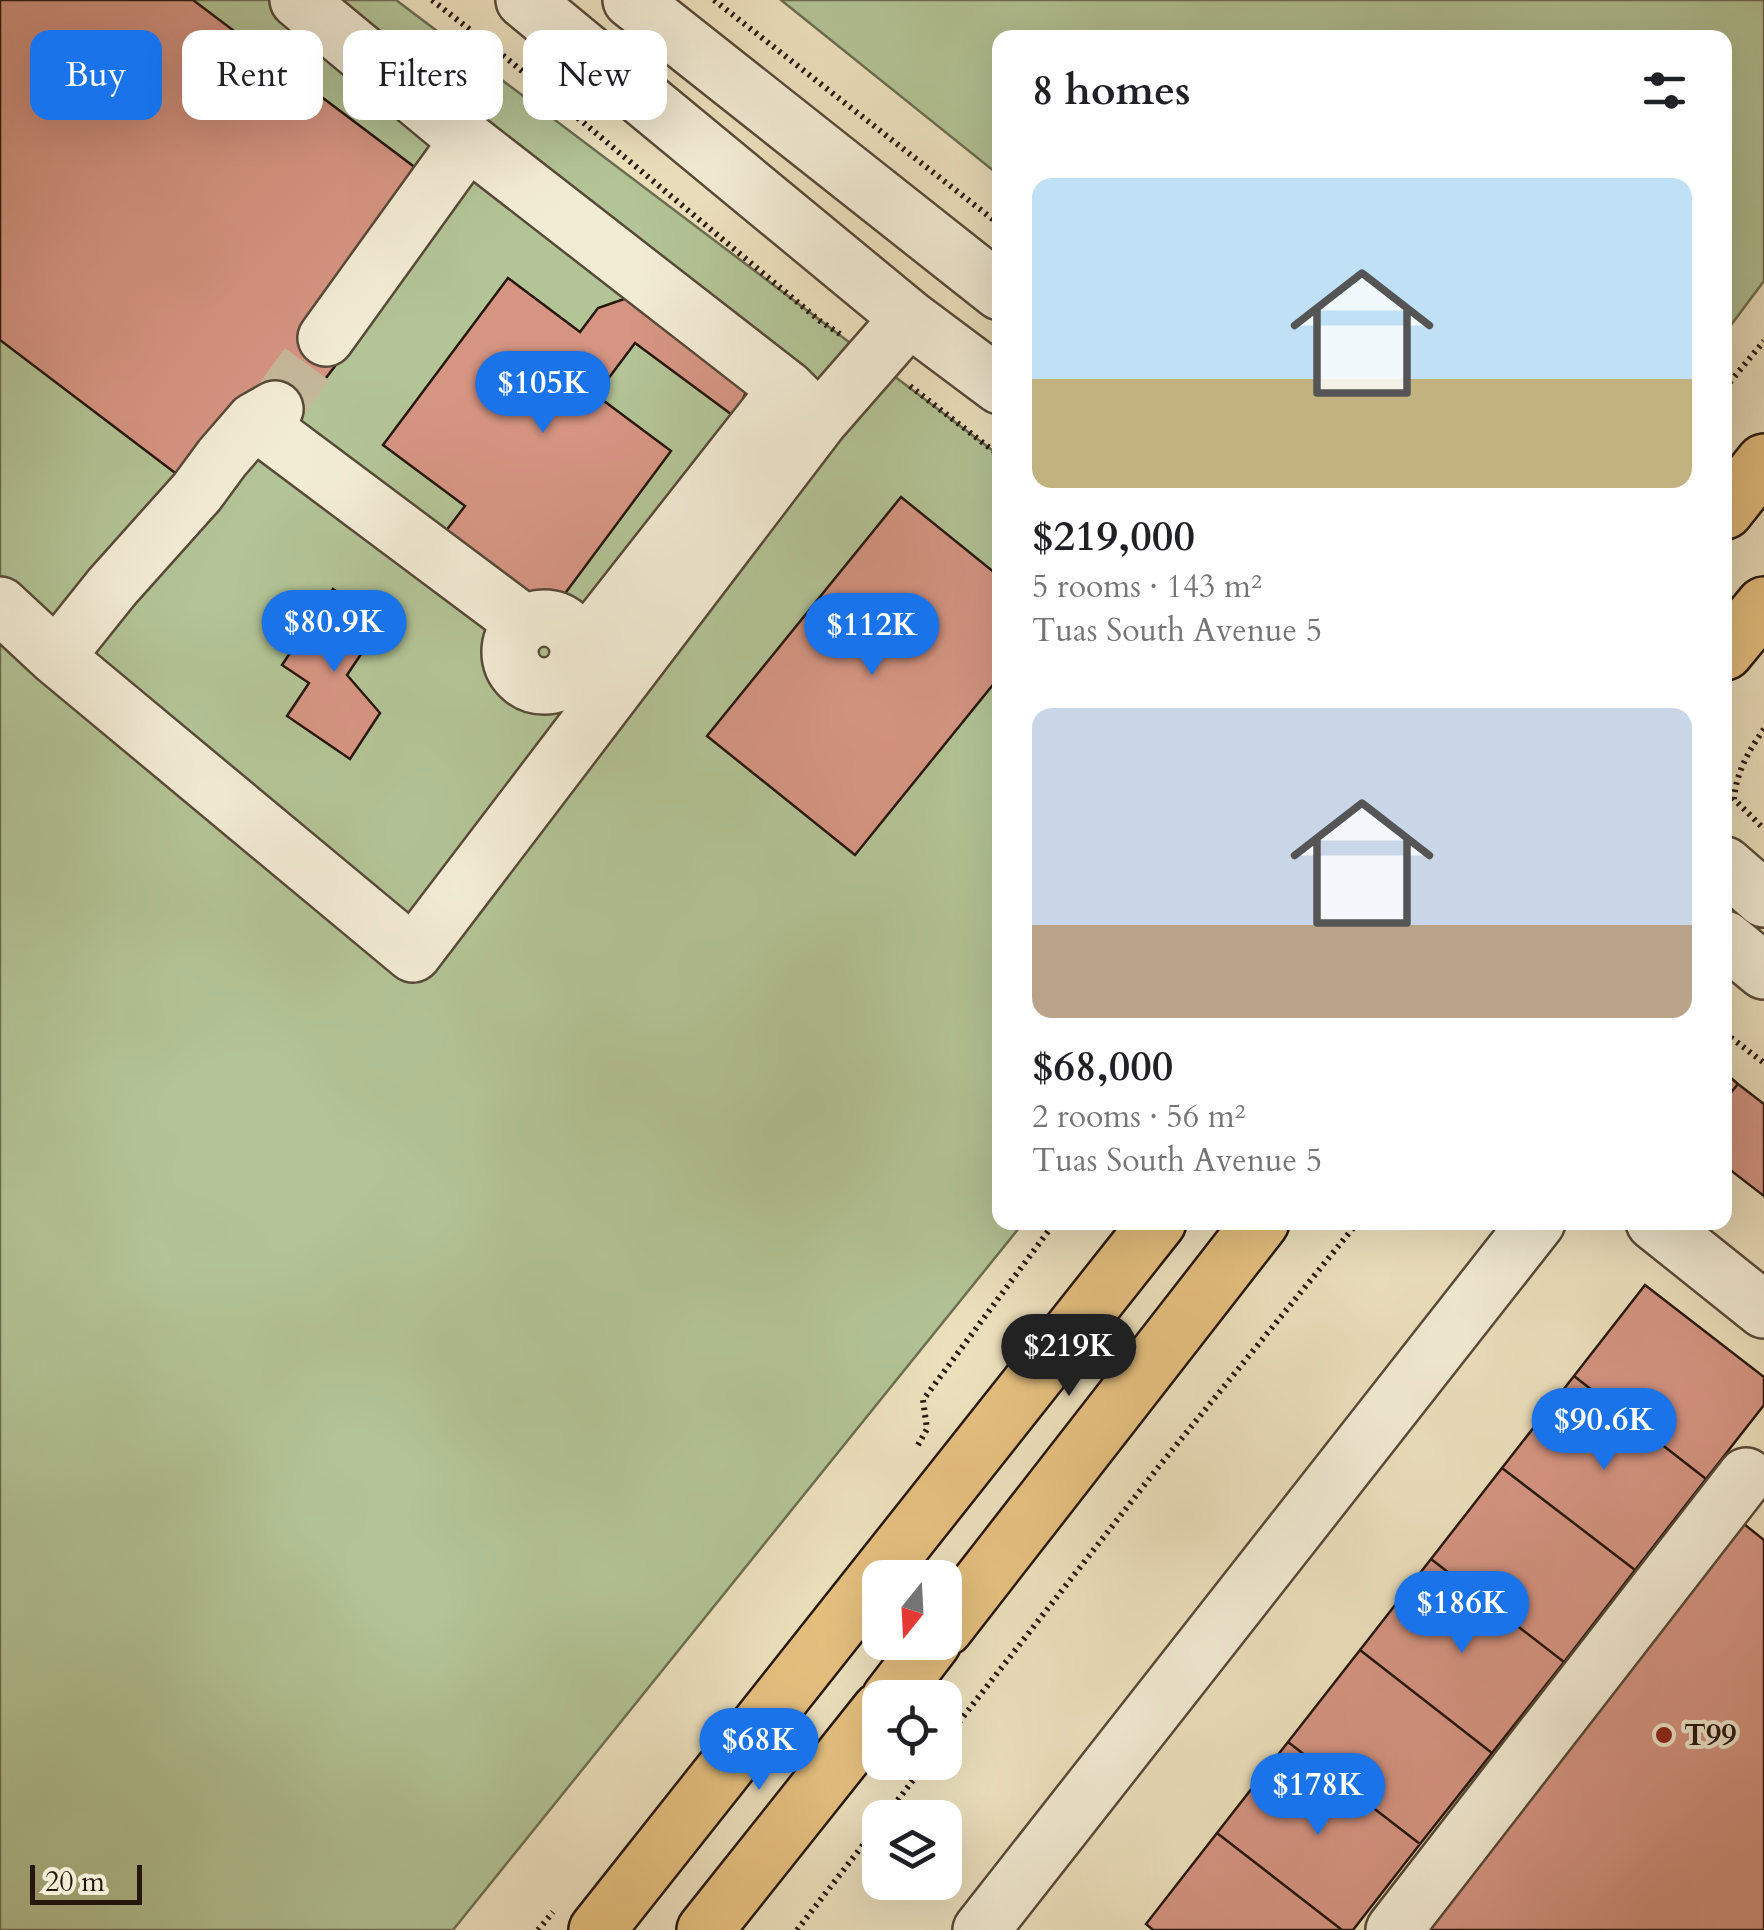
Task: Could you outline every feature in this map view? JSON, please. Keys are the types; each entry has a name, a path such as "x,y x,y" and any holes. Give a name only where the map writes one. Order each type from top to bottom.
{"main road":[{"path":"1732,502 1764,462"},
{"path":"1732,644 1764,605"},
{"path":"579,1915 1151,1230"},
{"path":"962,1606 1255,1230"},
{"path":"904,1680 919,1660"},
{"path":"705,1930 862,1733"}],"street":[{"path":"298,0 468,141 803,405"},
{"path":"524,0 909,318 992,380"},
{"path":"631,0 992,286"},
{"path":"326,338 468,141"},
{"path":"56,657 222,458 265,415 524,624 514,634 509,649 511,664 520,677 533,685 564,671 803,405 873,358 909,318"},
{"path":"0,604 56,657 413,954 585,728 803,405"},
{"path":"564,671 585,728"},
{"path":"1732,871 1764,899"},
{"path":"1732,945 1764,972"},
{"path":"981,1930 1531,1230"},
{"path":"1664,1230 1764,1310"},
{"path":"1394,1930 1746,1476"}],"path":[{"path":"432,0 820,322 860,347 992,450"},
{"path":"714,0 992,219"},
{"path":"1732,380 1764,341"},
{"path":"1764,728 1749,750 1734,799 1764,828"},
{"path":"1732,1038 1764,1063"},
{"path":"909,1457 927,1429 923,1400 1049,1230"},
{"path":"962,1718 1160,1465 1351,1230"},
{"path":"898,1800 913,1780"},
{"path":"798,1930 862,1846"},
{"path":"538,1930 579,1915"}],"green space":[{"path":"0,0 396,0 436,30 343,30 343,120 503,120 503,81 523,96 523,120 555,120 992,450 992,1230 1017,1230 453,1930 0,1930"},
{"path":"781,0 1764,0 1764,281 1732,324 1732,30 992,30 992,170"}],"building":[{"path":"0,0 193,0 233,30 182,30 182,120 323,120 323,98 343,113 343,120 352,120 429,178 345,353 293,421 191,485 0,340"},
{"path":"508,278 580,332 598,308 630,297 746,392 735,417 635,343 596,395 671,451 549,615 442,536 465,506 383,445"},
{"path":"901,497 992,571 992,686 855,855 707,736"},
{"path":"333,589 382,623 347,675 380,713 350,759 287,716 309,683 282,665"},
{"path":"1738,1084 1764,1104 1764,1196 1732,1171 1732,1091"},
{"path":"1645,1285 1764,1377 1764,1405 1706,1479 1574,1376"},
{"path":"1574,1376 1706,1479 1635,1570 1502,1468"},
{"path":"1502,1468 1635,1570 1564,1662 1431,1559"},
{"name":"T99","path":"1734,1516 1764,1540 1764,1930 1411,1930"},
{"path":"1431,1559 1564,1662 1492,1753 1360,1650"},
{"path":"1360,1650 1492,1753 1420,1844 1288,1742"},
{"path":"1288,1742 1420,1844 1353,1930 1342,1930 1217,1833"},
{"path":"1217,1833 1342,1930 1153,1930 1146,1924"}],"tunnel":[{"path":"275,409 326,338"}],"place":[{"name":"T99","path":"1664,1735"}]}
